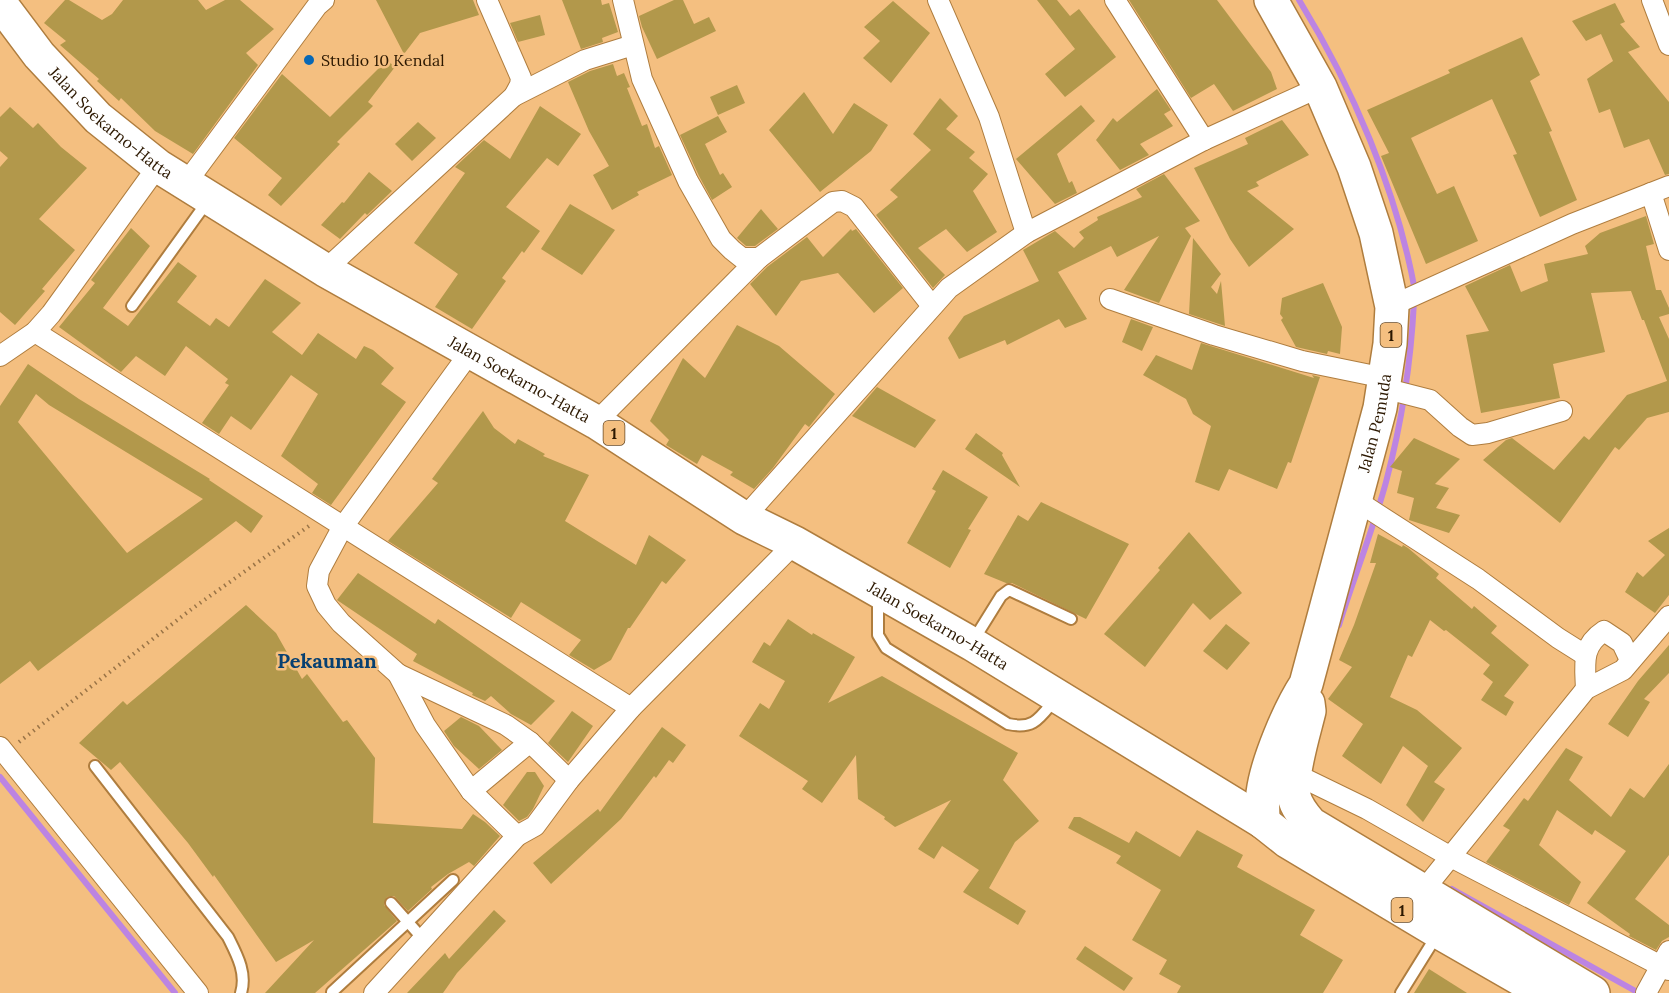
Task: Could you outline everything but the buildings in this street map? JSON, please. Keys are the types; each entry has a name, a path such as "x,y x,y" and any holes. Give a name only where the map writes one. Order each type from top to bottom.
{"highway":[{"name":"Jalan Pemuda","path":"1263,822 1265,780 1292,705 1306,684 1362,505 1388,386 1397,304 1354,167 1320,87 1271,0"},
{"name":"Jalan Soekarno-Hatta","path":"0,3 39,55 98,118 158,166 325,270 596,422 744,518 795,543 1058,695 1263,822"},
{"name":"Jalan Pemuda","path":"1306,684 1309,711 1295,774 1294,794 1298,807 1311,824 1426,888"},
{"name":"1","path":"1263,822 1287,841 1545,993"},
{"name":"1","path":"1426,888 1593,993"}],"street":[{"path":"487,0 520,78 520,85 514,96"},
{"path":"623,0 642,79 688,182 721,239 742,258 759,258"},
{"path":"938,0 989,117 1026,233"},
{"path":"1115,0 1204,140"},
{"path":"1652,0 1669,45"},
{"path":"197,191 320,3"},
{"path":"325,270 514,96 585,60 633,45"},
{"path":"744,518 949,288 1026,233 1204,140 1320,87"},
{"path":"0,356 35,332 51,314 158,166"},
{"path":"1397,304 1572,224 1660,190 1669,250"},
{"path":"596,422 759,258 833,202 842,201 854,207 932,306"},
{"path":"1110,299 1214,335 1430,400 1472,435 1488,433 1562,411"},
{"path":"35,332 342,528 631,708"},
{"path":"471,351 342,528 319,571 316,586 326,605 341,623 398,674 506,725 530,742 569,780"},
{"path":"1362,505 1478,579 1585,655"},
{"path":"374,993 517,836 535,826 569,780 631,708 795,543"},
{"path":"1426,888 1586,689 1623,670 1669,616"},
{"path":"1586,689 1585,655 1596,637 1604,631 1622,643 1630,660"},
{"path":"398,674 425,725 471,791 517,836"},
{"path":"471,791 530,742"},
{"path":"2,750 198,993"},
{"path":"1295,774 1367,809 1447,862 1666,962 1648,990"}],"lane":[{"path":"132,306 197,191"},
{"path":"878,590 878,635 886,648 1008,724 1021,726 1032,724 1058,695"},
{"path":"972,644 1001,596 1009,590 1071,619"},
{"path":"95,766 228,937 240,962 244,984 241,993"},
{"path":"332,992 453,880"},
{"path":"391,903 423,939"},
{"path":"1401,993 1439,932"}],"path":[{"path":"2,750 193,608 324,515"}],"waterway":[{"path":"1299,0 1337,68 1370,140 1397,215 1415,291"},
{"path":"1339,625 1392,459 1405,392 1414,301"},
{"path":"0,777 175,993"},
{"path":"1452,889 1639,993"}],"place":[{"name":"Studio 10 Kendal","path":"309,60"}],"district":[{"name":"Pekauman","path":"327,660"}]}
